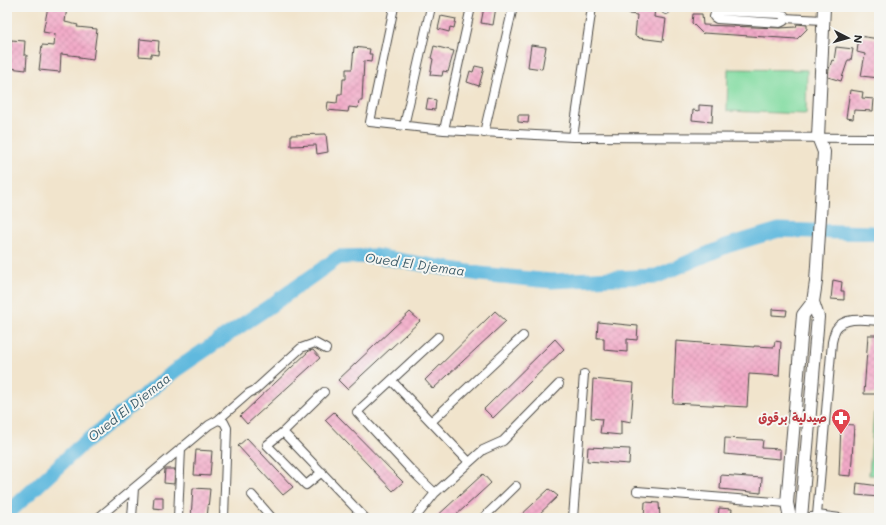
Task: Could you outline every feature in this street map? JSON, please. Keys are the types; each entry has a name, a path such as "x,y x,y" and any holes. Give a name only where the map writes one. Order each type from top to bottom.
{"street":[{"path":"394,7 370,122 484,133 573,137 879,138"},
{"path":"404,126 431,7"},
{"path":"444,130 471,7"},
{"path":"484,133 513,7"},
{"path":"573,137 592,7"},
{"path":"801,518 818,317 813,302 816,282 824,152 818,137 824,7"},
{"path":"784,18 784,21 780,23 717,19 714,17 714,14 717,11 780,14 784,15 784,18 824,20"},
{"path":"790,518 787,503 803,315 813,302"},
{"path":"816,515 832,342 836,330 842,323 853,320 879,321"},
{"path":"431,422 524,336"},
{"path":"435,493 411,470 357,412 438,337"},
{"path":"98,518 209,425 218,420 249,393 255,390 301,348 315,343 326,349"},
{"path":"573,518 584,374"},
{"path":"392,381 469,462"},
{"path":"415,518 435,493 483,450 503,441 559,384"},
{"path":"322,472 306,485 267,445 283,432 324,392"},
{"path":"218,420 224,422 227,428 224,518"},
{"path":"283,432 365,518"},
{"path":"178,518 181,448"},
{"path":"483,518 516,486"},
{"path":"132,518 134,488"},
{"path":"637,491 787,503"},
{"path":"252,495 272,518"},
{"path":"807,518 816,515 840,518"}],"green space":[{"path":"728,69 807,70 806,114 727,111"},
{"path":"874,413 879,414 879,475 869,475"}],"building":[{"path":"48,7 67,7 65,22 78,25 77,27 97,29 93,60 79,58 79,56 61,54 60,72 39,70 42,45 54,46 55,34 43,32"},
{"path":"484,7 496,7 493,25 481,23"},
{"path":"630,7 655,7 654,17 666,19 663,41 639,38 635,36 637,15 629,14"},
{"path":"693,14 702,14 703,25 780,28 796,27 797,24 807,25 807,29 797,39 703,34 692,23"},
{"path":"441,16 456,19 454,28 450,27 449,32 438,29"},
{"path":"859,36 879,39 879,78 861,76 865,54 857,52"},
{"path":"140,39 159,41 158,55 151,54 151,57 139,56"},
{"path":"11,40 25,41 24,55 27,55 26,70 9,68"},
{"path":"531,45 546,47 542,69 528,67"},
{"path":"434,46 454,51 448,72 443,71 442,76 430,75 433,59 431,58"},
{"path":"354,47 370,49 369,54 372,54 371,62 364,61 362,101 359,101 358,108 349,107 348,112 327,110 328,102 337,103 338,94 342,94 343,79 346,79 346,69 352,69"},
{"path":"836,47 853,49 851,60 848,60 841,81 828,77 832,60 834,61"},
{"path":"475,66 484,68 479,86 467,82 470,71 473,72"},
{"path":"850,90 863,92 862,98 874,99 873,111 854,110 853,119 846,118"},
{"path":"428,98 436,100 435,110 426,109"},
{"path":"699,105 713,106 712,122 692,120 693,110 699,111"},
{"path":"518,115 529,115 528,123 518,122"},
{"path":"326,134 328,152 317,154 316,145 291,146 291,135"},
{"path":"833,280 842,282 841,291 844,291 844,300 831,299"},
{"path":"772,309 787,310 786,316 772,315"},
{"path":"495,311 506,321 433,389 425,380"},
{"path":"410,312 420,321 347,389 338,380"},
{"path":"598,322 638,326 637,340 627,339 627,352 604,350 604,338 597,338"},
{"path":"868,335 879,335 877,394 864,394"},
{"path":"555,339 564,349 493,418 484,409"},
{"path":"676,341 754,347 774,347 775,341 781,342 779,376 749,374 747,407 673,403"},
{"path":"313,350 320,358 247,424 240,416 309,351"},
{"path":"593,379 634,383 631,422 621,420 621,435 600,433 602,419 591,418"},
{"path":"334,412 403,482 393,491 325,420"},
{"path":"841,424 854,425 851,476 839,475"},
{"path":"247,438 293,487 283,495 238,446"},
{"path":"725,438 763,440 762,448 780,449 780,459 724,454"},
{"path":"588,447 630,449 629,464 587,461"},
{"path":"196,450 212,451 210,476 194,475"},
{"path":"165,469 175,469 174,484 164,483"},
{"path":"483,474 491,483 453,518 435,518"},
{"path":"721,475 762,478 761,493 720,489"},
{"path":"857,483 879,486 879,497 856,495"},
{"path":"193,488 210,489 207,518 191,518"},
{"path":"549,489 558,496 535,518 518,518"},
{"path":"154,497 163,497 163,509 153,508"},
{"path":"645,502 659,503 660,518 644,518"},
{"path":"719,508 732,509 731,518 718,518"}],"waterway":[{"name":"Oued El Djemaa","path":"7,514 78,448 177,369 339,257 374,256 480,274 551,281 657,276 726,246 779,230 879,234"}],"place":[{"name":"صيدلية برقوق","path":"841,435"}]}
